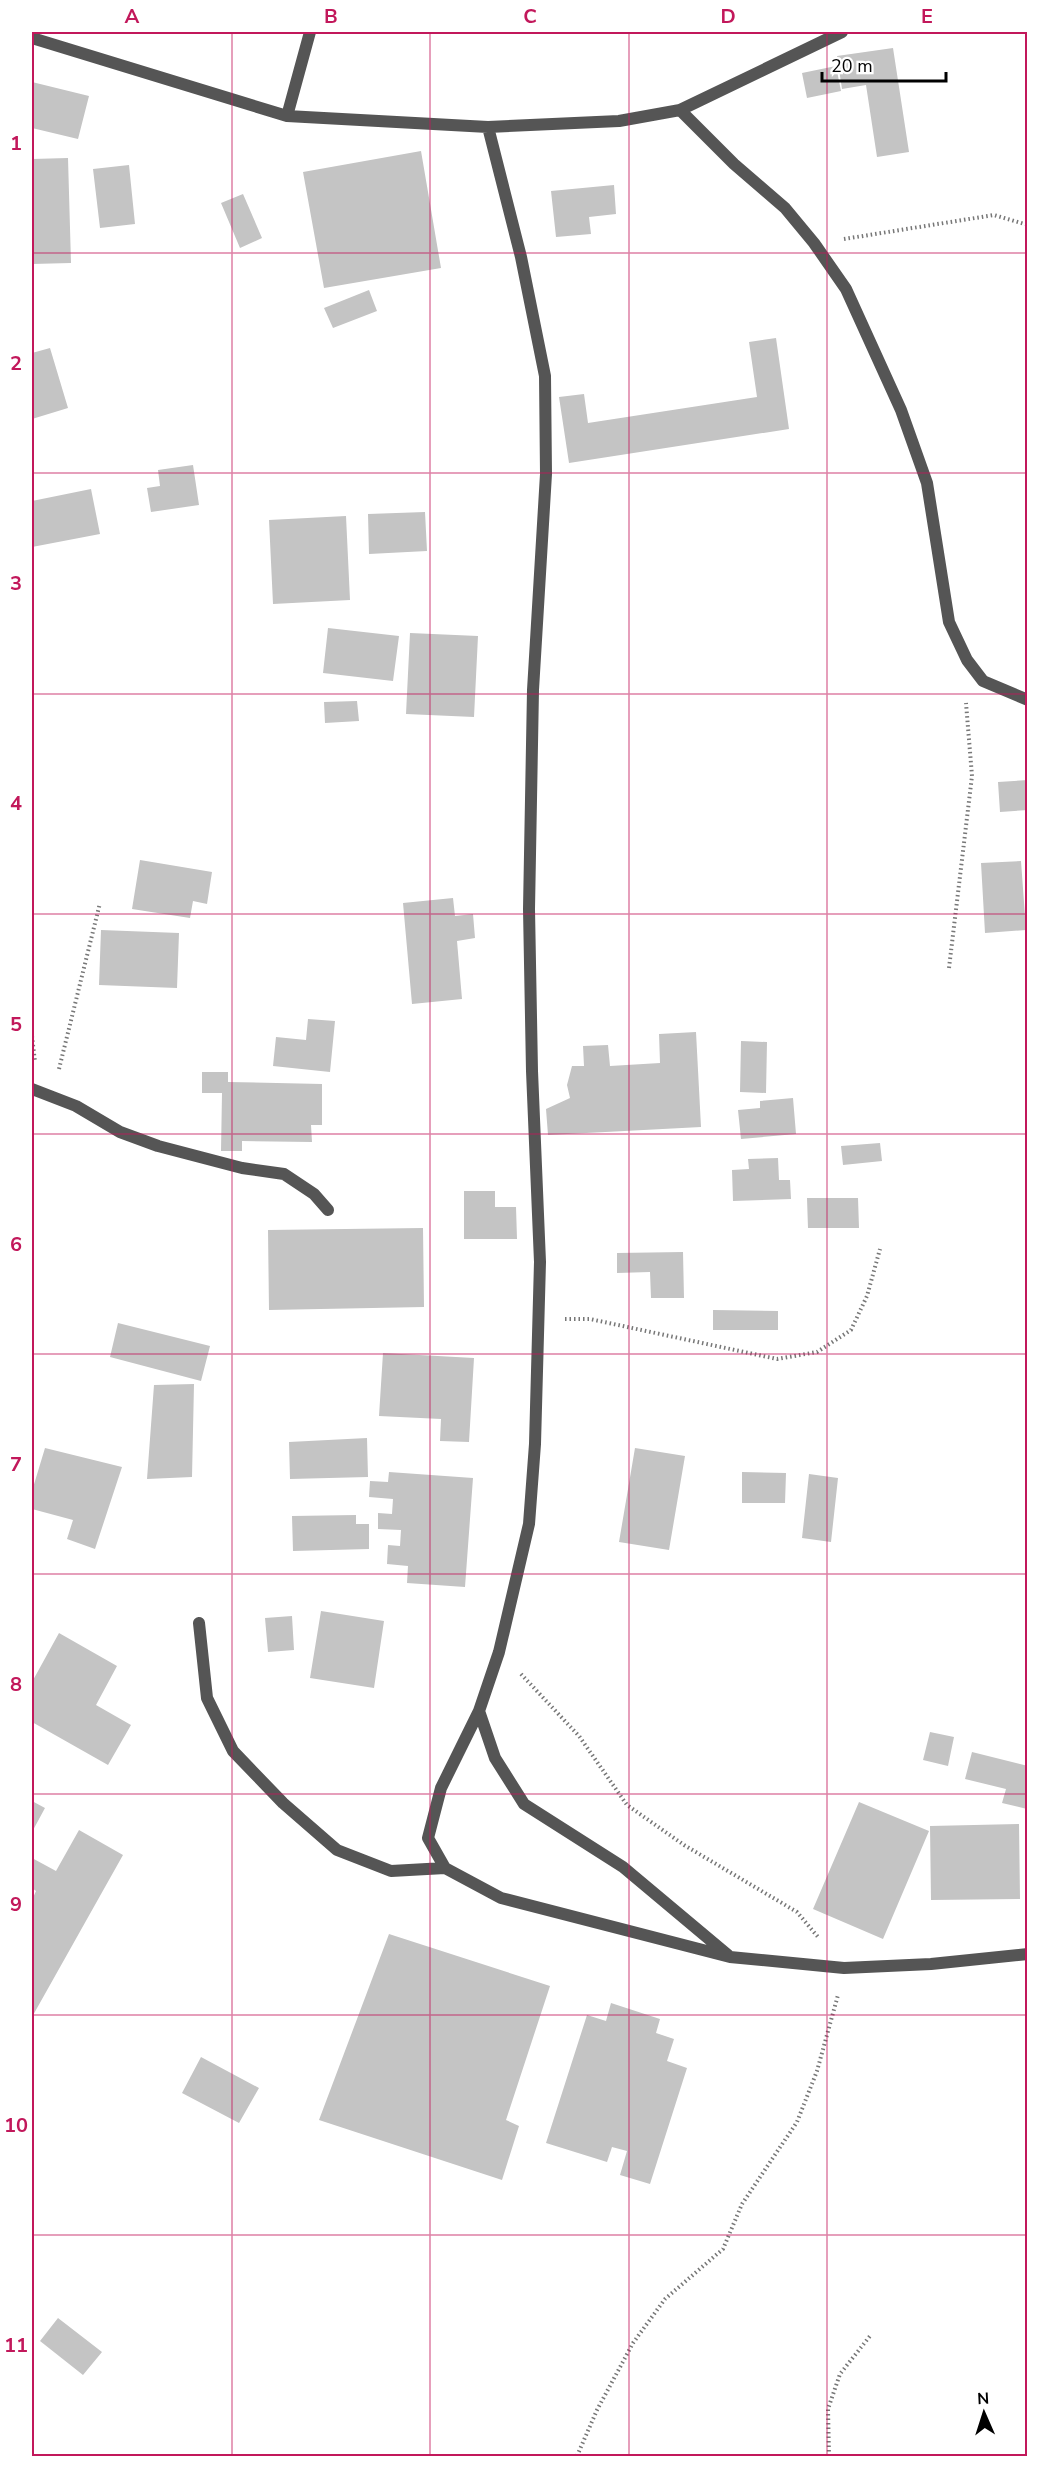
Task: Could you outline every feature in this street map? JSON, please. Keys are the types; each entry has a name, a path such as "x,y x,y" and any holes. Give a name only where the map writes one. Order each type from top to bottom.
{"street":[{"path":"287,116 310,32"},
{"path":"32,39 287,116 488,127 559,126 619,121 680,110 842,32"},
{"path":"680,110 734,164 785,208 814,243 846,289 901,410 927,483 949,622 967,660 983,681 1028,700"},
{"path":"445,1868 428,1838 441,1788 479,1711 499,1652 529,1524 540,1262 532,1071 530,909 533,690 546,474 545,376 521,257 488,127"},
{"path":"32,1089 76,1106 120,1132 158,1146 242,1168 284,1174 314,1194 328,1210"},
{"path":"199,1623 207,1698 233,1750 284,1803 337,1850 391,1870 445,1868 501,1898 730,1957 844,1968 931,1964 1028,1954"},
{"path":"479,1711 495,1758 524,1804 623,1867 730,1957"}],"path":[{"path":"814,243 903,231 994,215 1028,225"},
{"path":"949,968 972,776 966,717 967,660"},
{"path":"51,1096 73,1018 100,903"},
{"path":"537,1319 590,1319 777,1359 817,1352 851,1330 867,1296 880,1249"},
{"path":"499,1652 579,1736 627,1805 684,1845 797,1912 844,1968 817,2072 797,2122 742,2204 723,2249 665,2299 633,2343 597,2410 577,2457"},
{"path":"829,2457 828,2409 840,2374 870,2336"}],"building":[{"path":"893,48 909,152 877,157 866,85 842,89 837,56"},
{"path":"836,66 841,91 807,98 802,73"},
{"path":"32,82 89,96 78,139 32,128"},
{"path":"421,151 441,268 324,288 303,172"},
{"path":"68,158 71,263 32,264 32,159"},
{"path":"129,165 135,224 100,228 93,169"},
{"path":"614,185 616,214 589,217 591,234 556,237 551,191"},
{"path":"243,194 262,238 240,248 221,203"},
{"path":"369,290 377,311 333,328 324,308"},
{"path":"776,338 789,429 569,463 559,397 584,394 588,423 757,397 749,342"},
{"path":"50,348 68,408 32,419 32,353"},
{"path":"193,465 199,505 151,512 147,488 160,486 158,470"},
{"path":"91,489 100,534 32,547 32,501"},
{"path":"425,512 427,551 369,554 368,514"},
{"path":"346,516 350,600 273,604 269,520"},
{"path":"328,628 399,636 393,681 323,673"},
{"path":"410,633 478,636 474,717 406,714"},
{"path":"357,701 359,721 325,723 324,702"},
{"path":"1028,780 1028,810 1000,812 998,782"},
{"path":"140,860 212,872 207,904 193,901 190,918 132,909"},
{"path":"1021,861 1026,930 985,933 981,863"},
{"path":"453,898 455,916 473,914 475,938 457,941 462,999 412,1004 403,903"},
{"path":"101,930 179,933 177,988 99,985"},
{"path":"308,1019 335,1021 330,1072 273,1066 276,1037 306,1040"},
{"path":"696,1032 701,1127 548,1135 546,1109 570,1098 567,1085 572,1066 584,1066 583,1046 608,1045 610,1066 660,1063 659,1034"},
{"path":"741,1041 767,1042 766,1093 740,1092"},
{"path":"202,1072 228,1072 228,1082 322,1084 322,1125 311,1125 312,1142 242,1141 242,1151 221,1151 222,1093 202,1093"},
{"path":"793,1098 796,1134 741,1139 738,1110 760,1108 760,1101"},
{"path":"880,1143 882,1161 843,1165 841,1146"},
{"path":"778,1158 779,1180 790,1180 791,1199 733,1201 732,1170 749,1169 748,1159"},
{"path":"464,1191 495,1191 495,1207 516,1207 517,1239 464,1239"},
{"path":"807,1198 858,1198 859,1228 808,1228"},
{"path":"423,1228 424,1307 269,1310 268,1230"},
{"path":"683,1252 684,1298 651,1298 650,1272 617,1273 617,1253"},
{"path":"713,1310 778,1311 778,1330 713,1330"},
{"path":"118,1323 210,1346 201,1381 110,1357"},
{"path":"383,1353 474,1358 469,1442 440,1441 441,1419 379,1416"},
{"path":"194,1384 192,1477 147,1479 154,1385"},
{"path":"367,1438 368,1477 290,1479 289,1442"},
{"path":"45,1448 122,1467 95,1549 67,1539 73,1520 32,1509 32,1491"},
{"path":"635,1448 685,1456 669,1550 619,1542"},
{"path":"389,1472 473,1478 465,1587 407,1583 408,1566 387,1564 388,1545 400,1546 401,1530 378,1529 378,1513 392,1514 393,1499 369,1497 370,1481 388,1482"},
{"path":"742,1472 786,1473 785,1503 742,1503"},
{"path":"809,1474 838,1478 831,1542 802,1538"},
{"path":"356,1515 356,1524 369,1524 369,1549 293,1551 292,1516"},
{"path":"321,1611 384,1621 374,1688 310,1678"},
{"path":"292,1616 294,1650 268,1652 265,1618"},
{"path":"59,1633 117,1666 96,1705 131,1725 108,1765 32,1722 32,1682"},
{"path":"930,1732 954,1737 948,1766 923,1760"},
{"path":"972,1752 1028,1766 1027,1809 1002,1803 1006,1789 965,1779"},
{"path":"32,1801 45,1808 32,1832"},
{"path":"859,1802 929,1831 883,1939 813,1909"},
{"path":"1019,1824 1020,1899 931,1900 930,1826"},
{"path":"79,1830 123,1855 32,2017 32,1900 36,1891 32,1888 32,1858 56,1871"},
{"path":"389,1934 550,1986 506,2120 519,2126 502,2180 319,2120"},
{"path":"611,2003 660,2019 656,2033 674,2039 667,2061 687,2068 650,2184 620,2175 627,2151 612,2147 607,2162 546,2143 587,2015 606,2021"},
{"path":"201,2057 259,2088 239,2123 182,2093"},
{"path":"58,2318 102,2352 83,2375 40,2341"}]}
